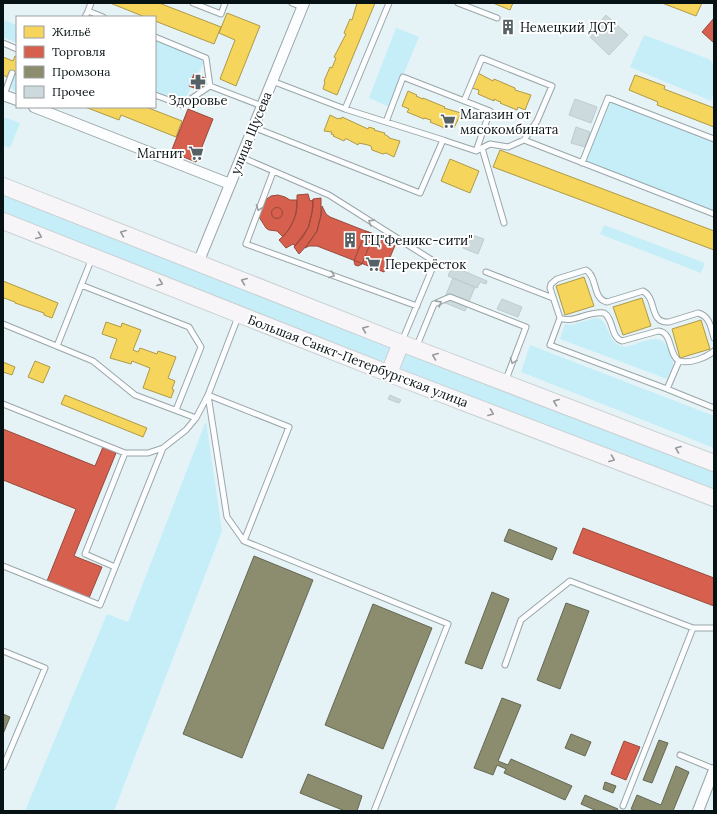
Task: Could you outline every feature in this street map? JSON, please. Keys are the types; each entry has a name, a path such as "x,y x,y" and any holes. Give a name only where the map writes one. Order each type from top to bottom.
{"main road":[{"path":"3,186 408,346 714,463"},
{"name":"Большая Санкт-Петербургская улица","path":"3,221 389,373 714,498"},
{"path":"389,373 408,346"}],"street":[{"name":"улица Щусева","path":"198,263 303,5"},
{"path":"3,95 16,100"},
{"path":"37,108 230,184"},
{"path":"698,811 714,769"}],"lane":[{"path":"86,16 91,3"},
{"path":"193,3 221,14 225,3"},
{"path":"292,3 303,5"},
{"path":"345,109 388,3"},
{"path":"458,3 497,18"},
{"path":"88,11 100,16"},
{"path":"156,37 206,58 210,86"},
{"path":"3,43 16,48"},
{"path":"272,81 345,109 476,151 490,144 508,147 524,140 537,121 552,86 482,58 464,101"},
{"path":"3,95 12,73"},
{"path":"386,122 403,77 490,111 476,151"},
{"path":"156,95 182,105 210,86"},
{"path":"210,86 262,106"},
{"path":"582,163 608,98 714,139"},
{"path":"253,128 420,194 443,140"},
{"path":"524,140 714,214"},
{"path":"482,148 504,223"},
{"path":"241,157 329,195 435,262 417,306 408,346"},
{"path":"273,172 246,244 417,306"},
{"path":"57,346 92,257"},
{"path":"714,338 707,318 702,314 698,313 669,322 659,320 656,317 648,295 643,291 608,302 604,301 599,297 591,274 586,270 557,279 553,282 550,288 560,318 550,346 714,408"},
{"path":"486,272 553,298"},
{"path":"81,285 190,327 201,347 176,410"},
{"path":"408,346 434,304 450,297 526,327 504,382"},
{"path":"560,318 568,320 595,312 604,313 609,319 619,341 661,331 667,336 674,357 679,361 686,362 708,356 714,351"},
{"path":"3,404 126,453 148,453 163,448 186,430 196,418 208,394 239,314"},
{"path":"3,324 93,361 135,395 196,418"},
{"path":"667,389 679,361"},
{"path":"208,394 227,517 244,542 448,624 374,811"},
{"path":"208,394 289,427 244,542"},
{"path":"3,566 100,605 163,448"},
{"path":"115,567 85,554 126,453"},
{"path":"505,665 521,620 570,580 693,628 714,628"},
{"path":"624,806 693,628"},
{"path":"3,651 45,668 3,767"},
{"path":"680,755 714,769"}],"shaded area":[{"path":"3,20 16,25 16,43 3,37"},
{"path":"396,28 419,37 390,107 369,98"},
{"path":"644,35 709,59 714,65 714,91 711,101 630,67"},
{"path":"156,37 206,58 182,105 156,95"},
{"path":"13,74 16,76 16,91 12,89 9,83"},
{"path":"609,100 714,140 714,212 585,161"},
{"path":"3,117 20,123 10,148 3,145"},
{"path":"3,190 389,343 389,355 379,364 3,216"},
{"path":"604,225 705,263 701,273 600,234"},
{"path":"594,318 600,319 603,322 613,341 618,345 625,347 649,340 661,340 669,351 673,362 667,379 560,339 565,324 572,325"},
{"path":"530,345 714,416 714,448 521,372"},
{"path":"409,349 714,467 714,493 401,372 401,359"},
{"path":"206,421 222,531 114,811 25,811 107,614 128,622"}],"building: Жильё":[{"path":"110,3 159,3 221,27 214,44 156,21 156,16 142,16"},
{"path":"357,3 375,3 337,95 323,89 324,81 330,67 332,68 336,58 334,57 346,34 344,33 350,19 352,20"},
{"path":"493,3 513,3 510,10"},
{"path":"662,3 702,3 696,16"},
{"path":"227,13 260,26 236,86 220,79 235,40 219,33"},
{"name":"Немецкий ДОТ","path":"505,23 512,24 510,31 504,30"},
{"path":"16,56 16,75 9,72 7,77 3,75 3,57 13,61"},
{"path":"478,73 493,81 494,79 515,88 515,90 531,95 525,110 518,107 517,110 494,99 494,101 478,94 479,90 472,88"},
{"path":"635,75 665,86 664,89 714,108 714,127 657,105 658,102 629,90"},
{"path":"408,91 417,95 416,96 445,107 444,108 461,113 454,128 448,125 447,129 430,122 431,120 424,119 407,112 409,109 402,106"},
{"path":"88,108 149,108 182,121 176,137 121,115 119,120"},
{"path":"330,115 338,119 341,119 342,117 368,129 369,127 375,129 374,130 385,133 384,134 389,138 400,141 394,157 386,153 383,154 372,150 371,146 368,145 359,143 358,145 347,139 344,141 333,136 334,135 331,134 332,132 324,131"},
{"path":"500,150 714,231 714,250 493,167"},
{"path":"450,159 479,171 470,193 441,181"},
{"path":"584,277 594,306 565,315 556,286"},
{"path":"3,281 58,303 52,318 44,315 44,313 4,298 3,299"},
{"path":"642,298 651,326 623,335 613,307"},
{"path":"701,320 710,349 680,358 672,329"},
{"path":"106,322 121,327 122,323 141,330 133,350 138,352 140,348 157,354 158,351 176,357 168,378 175,381 171,398 143,388 150,368 132,361 131,364 110,358 117,339 102,334"},
{"path":"35,361 50,367 43,383 28,377"},
{"path":"3,362 15,367 12,375 3,372"},
{"path":"65,395 147,428 143,437 61,404"}],"building: Торговля":[{"path":"714,18 714,43 702,32"},
{"path":"194,74 207,79 202,91 189,86"},
{"path":"188,109 213,119 196,162 171,152"},
{"path":"308,194 310,201 313,200 309,226 303,237 295,246 293,244 286,248 279,240 288,231 294,220 297,208 297,195"},
{"path":"278,195 290,200 297,200 296,214 291,226 283,237 277,231 266,228 259,217 264,201 271,196"},
{"path":"321,198 321,215 317,231 299,254 294,247 308,228 312,213 313,199"},
{"name":"ТЦ\"Феникс-сити\"","path":"322,206 326,214 330,217 396,243 384,272 317,246 309,246 305,248 317,231"},
{"path":"277,207 281,209 283,213 281,217 277,219 273,217 271,213 273,209"},
{"path":"366,231 374,234 362,264 358,266 355,265 354,261"},
{"path":"3,429 95,466 103,447 116,453 74,556 102,567 89,598 47,581 76,509 3,480"},
{"path":"583,528 714,578 714,606 573,553"},
{"path":"624,741 640,747 626,780 611,774"}],"building: Промзона":[{"path":"509,529 557,548 552,560 504,541"},
{"path":"254,556 313,580 242,758 183,734"},
{"path":"492,592 509,599 482,669 465,663"},
{"path":"566,603 589,611 560,689 537,680"},
{"path":"373,604 432,628 383,749 325,725"},
{"path":"502,698 521,705 498,761 508,765 511,759 572,786 565,800 504,773 506,769 497,765 493,775 474,768"},
{"path":"3,714 10,717 3,734"},
{"path":"571,734 591,742 585,756 565,748"},
{"path":"659,740 668,743 652,783 643,780"},
{"path":"676,766 689,772 673,811 635,811 631,809 637,795 661,805"},
{"path":"308,774 362,796 357,811 345,811 300,793"},
{"path":"605,782 616,786 613,793 603,789"},
{"path":"585,795 618,809 617,811 597,811 581,804"}],"building: Прочее":[{"path":"606,15 628,35 609,55 588,35"},
{"path":"575,99 597,107 591,123 569,115"},
{"path":"576,127 590,132 585,147 571,143"},
{"path":"469,234 484,239 478,254 463,248"},
{"path":"452,266 487,281 486,284 480,282 477,288 448,276"},
{"path":"453,278 475,287 465,311 443,302"},
{"path":"502,299 522,307 518,317 497,309"},
{"path":"390,395 401,400 399,403 388,399"}],"place":[{"name":"Немецкий ДОТ","path":"508,27"},
{"name":"Здоровье","path":"198,82"},
{"name":"Магазин от мясокомбината","path":"448,121"},
{"name":"Магнит","path":"196,153"},
{"name":"ТЦ\"Феникс-сити\"","path":"350,240"},
{"name":"Перекрёсток","path":"373,264"}]}
